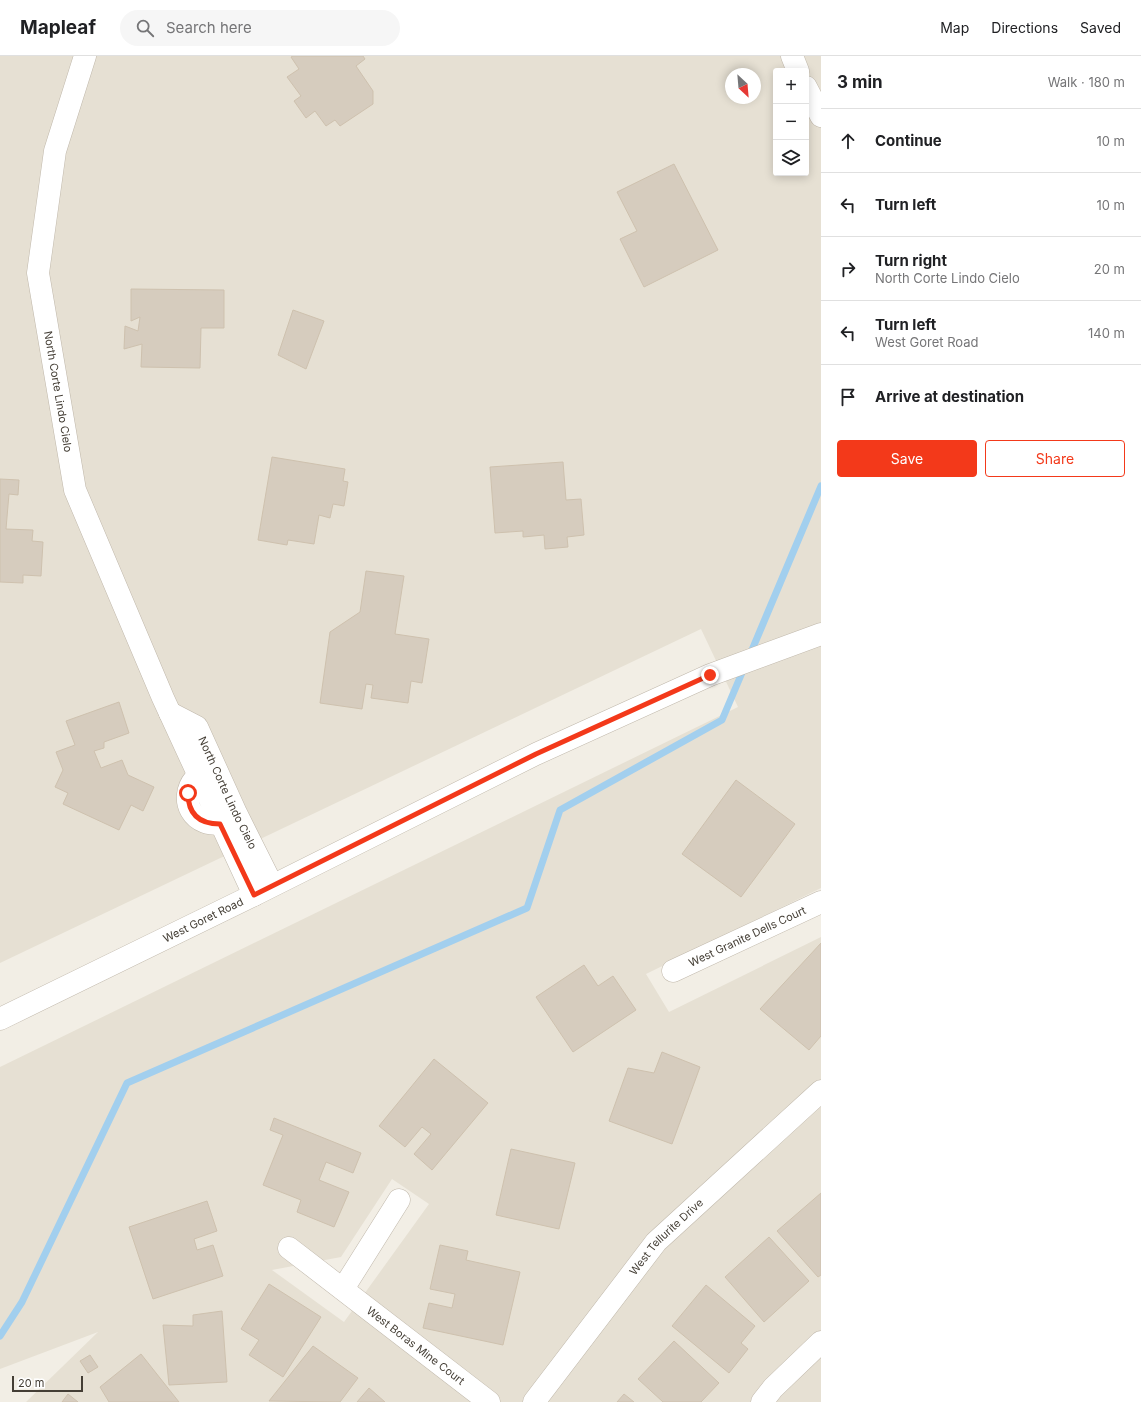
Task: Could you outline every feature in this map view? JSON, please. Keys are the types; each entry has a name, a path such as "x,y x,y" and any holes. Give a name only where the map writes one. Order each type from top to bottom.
{"street":[{"name":"North Corte Lindo Cielo","path":"84,56 55,151 38,273 75,490 170,713 197,727 208,772 228,818 263,890"},
{"path":"792,56 797,68"},
{"path":"809,93 821,116"},
{"name":"West Goret Road","path":"0,1019 536,754 710,675 821,634"},
{"path":"208,772 190,784 188,802 191,810 204,822 228,818"},
{"name":"West Granite Dells Court","path":"674,971 821,902"},
{"name":"West Tellurite Drive","path":"534,1402 656,1242 821,1091"},
{"path":"343,1289 399,1200"},
{"name":"West Boras Mine Court","path":"289,1248 489,1402"},
{"path":"762,1402 773,1388 821,1342"}],"shaded area":[{"path":"0,56 821,56 821,888 646,974 669,1012 821,937 821,1402 26,1402 98,1332 0,1369 0,1067 738,707 701,629 0,963","holes":["392,1179 429,1204 344,1322 272,1270 341,1257"]}],"building":[{"path":"363,56 365,59 356,66 373,91 373,104 340,126 335,120 326,126 315,111 306,118 294,101 301,96 287,77 299,69 291,57"},
{"path":"674,164 718,250 644,287 620,239 637,231 617,192"},
{"path":"131,289 224,290 224,328 201,328 200,368 141,367 142,344 124,349 125,326 138,331 140,317 131,321"},
{"path":"293,310 324,321 306,369 278,355"},
{"path":"272,457 345,469 343,481 348,482 344,506 333,504 330,518 319,515 314,544 288,540 287,545 258,540"},
{"path":"563,462 566,500 581,499 584,535 567,537 568,547 545,549 544,535 523,537 523,531 495,533 490,467"},
{"path":"0,479 19,480 18,495 9,494 6,529 33,530 32,541 43,542 41,576 23,575 23,583 0,582"},
{"path":"366,571 404,576 395,634 429,639 422,683 411,681 408,703 371,698 373,685 366,684 362,709 320,703 330,632 360,612"},
{"path":"119,702 129,733 104,742 104,748 94,751 101,768 122,760 128,775 154,787 143,811 131,805 119,830 63,804 68,793 55,787 63,770 56,752 75,745 66,721"},
{"path":"736,780 795,824 741,897 682,854"},
{"path":"821,943 821,1036 809,1050 760,1009"},
{"path":"584,965 598,986 613,976 636,1010 573,1052 536,997"},
{"path":"662,1052 700,1067 672,1144 609,1121 628,1068 654,1073"},
{"path":"434,1059 488,1103 432,1170 414,1154 431,1134 422,1127 405,1147 379,1126"},
{"path":"274,1118 361,1153 353,1173 326,1162 319,1180 349,1192 334,1227 297,1212 301,1200 263,1185 283,1135 270,1130"},
{"path":"511,1149 575,1163 559,1229 496,1215"},
{"path":"821,1193 821,1275 818,1277 777,1231"},
{"path":"207,1201 217,1231 194,1239 197,1250 213,1245 223,1276 153,1299 129,1227"},
{"path":"769,1237 809,1281 764,1322 725,1277"},
{"path":"440,1245 468,1251 466,1260 520,1272 503,1345 423,1328 429,1303 452,1308 455,1294 430,1289"},
{"path":"269,1284 321,1317 283,1377 249,1355 259,1340 241,1329"},
{"path":"706,1285 755,1326 741,1343 748,1349 729,1373 672,1326"},
{"path":"222,1311 227,1382 169,1385 163,1325 193,1326 193,1315"},
{"path":"674,1341 719,1383 701,1402 663,1402 638,1379"},
{"path":"313,1346 358,1378 340,1402 269,1401"},
{"path":"141,1354 179,1402 109,1402 100,1387"},
{"path":"90,1355 98,1367 88,1373 80,1361"},
{"path":"369,1388 385,1402 357,1402"},
{"path":"68,1394 78,1402 62,1402"},
{"path":"624,1394 634,1402 617,1402"}],"waterway":[{"path":"749,657 821,486"},
{"path":"0,1336 22,1302 127,1083 527,908 560,810 722,720 744,668"}],"route":[{"path":"188,793 188,802 191,810 197,817 204,822 220,824 254,895 536,754 710,675"}]}
